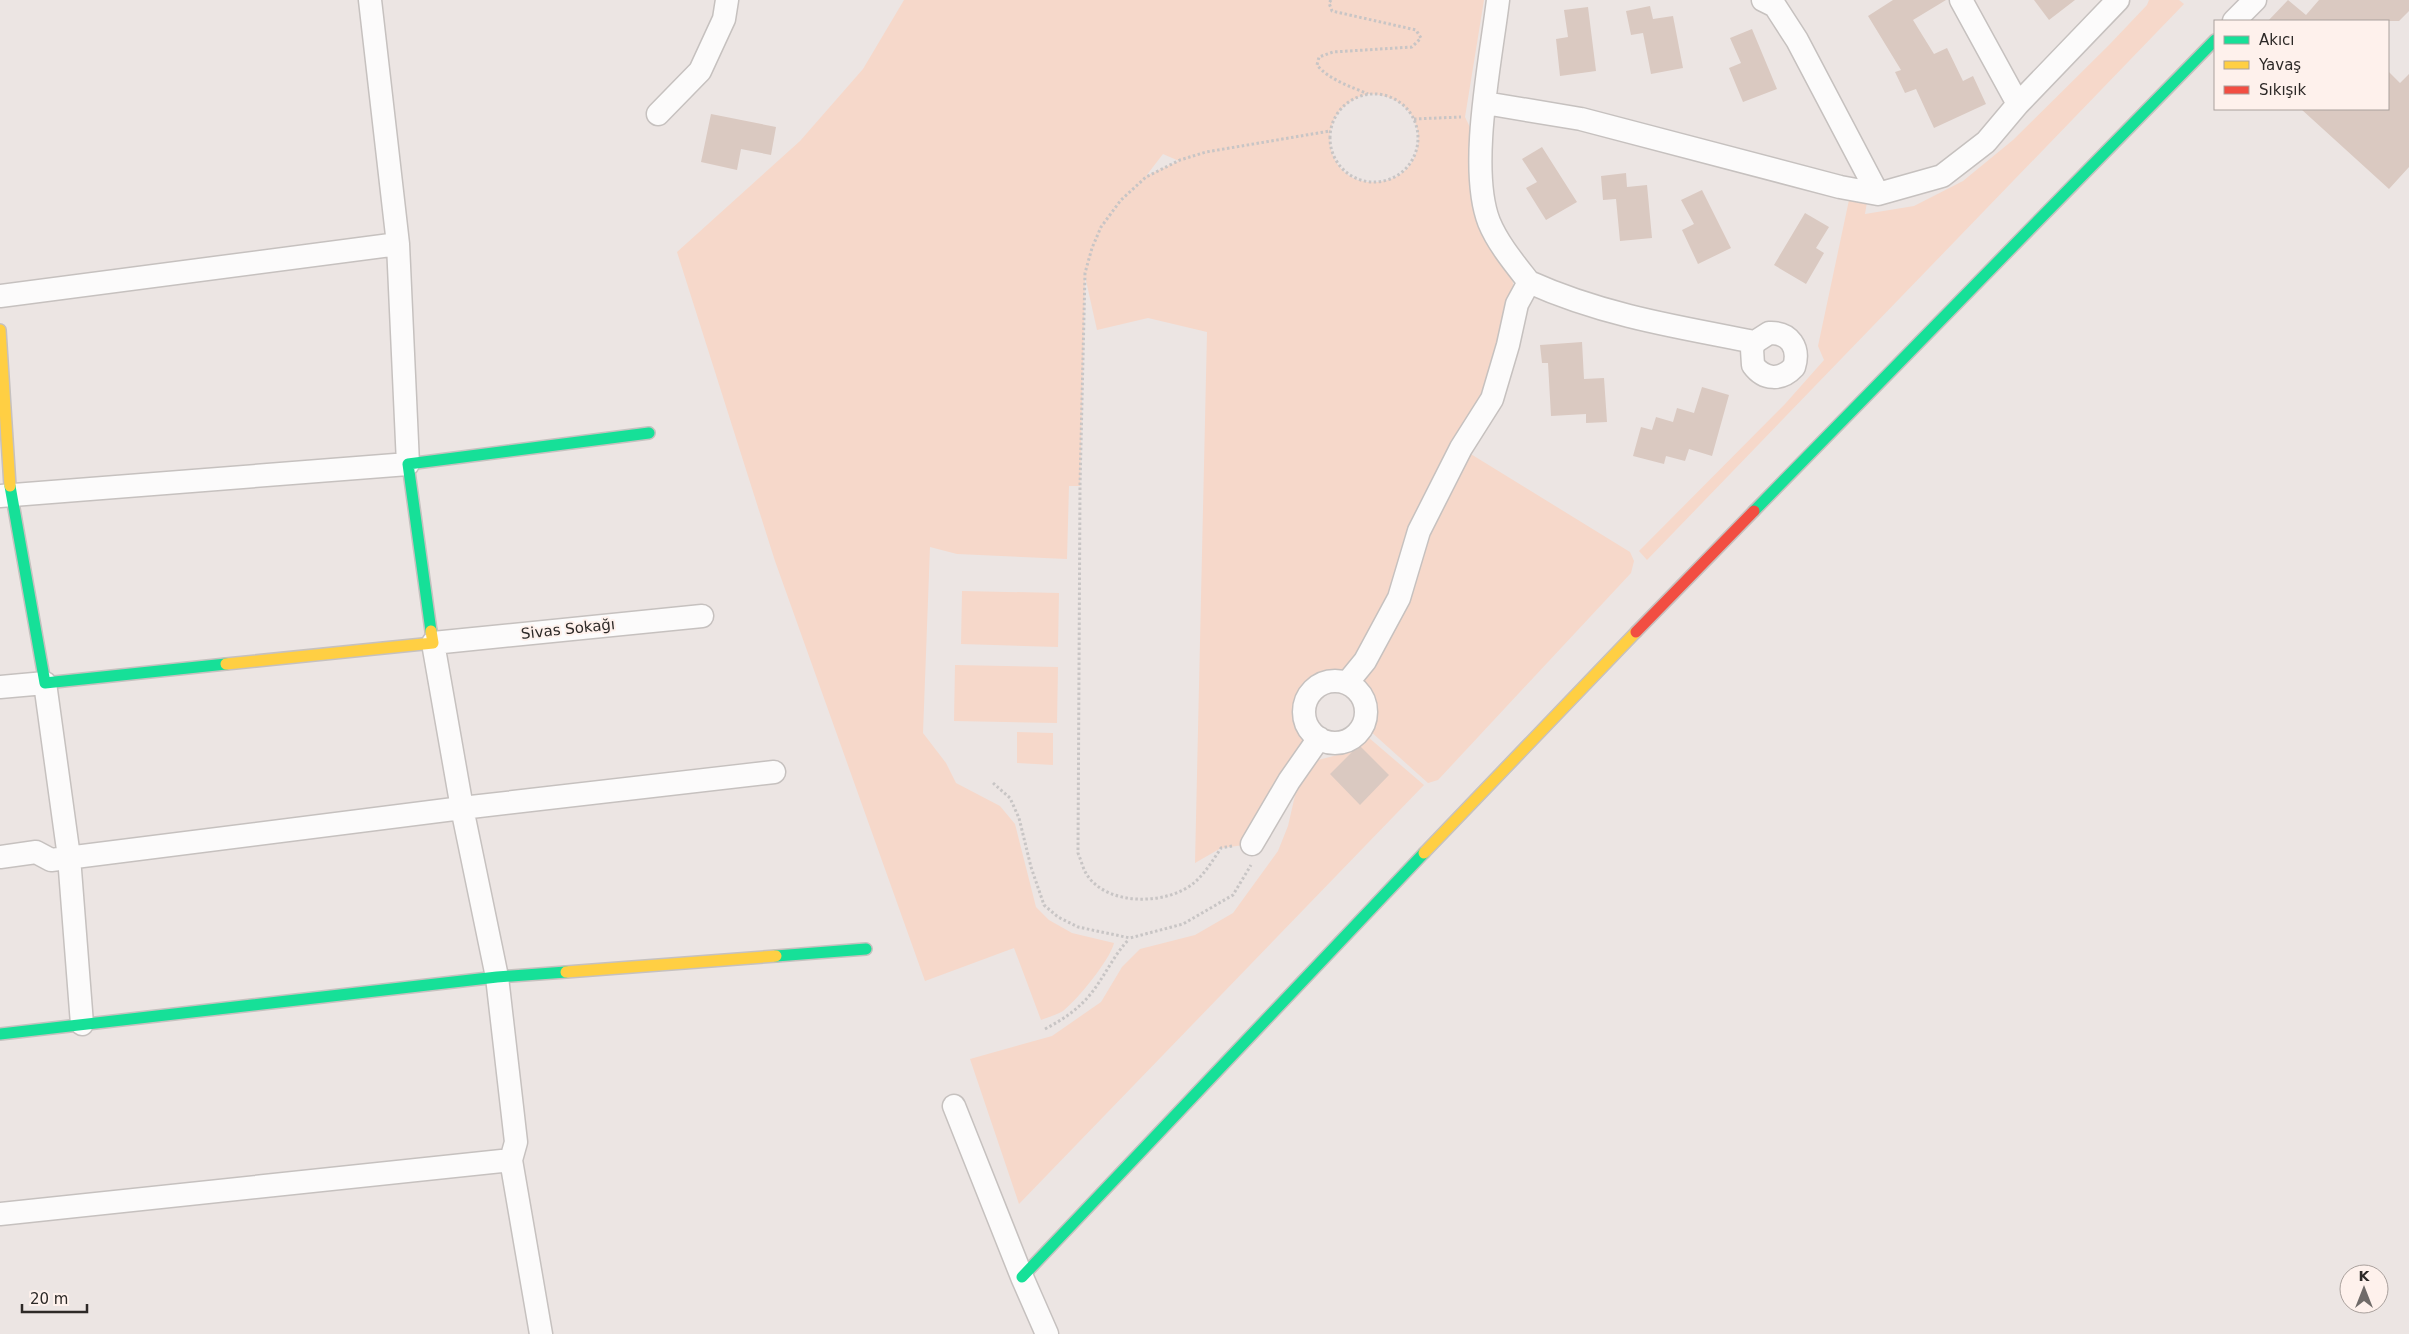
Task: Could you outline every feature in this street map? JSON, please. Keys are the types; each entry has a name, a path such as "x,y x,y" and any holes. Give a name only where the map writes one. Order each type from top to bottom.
{"street":[{"path":"370,0 398,244 408,464 433,643 462,808 497,977 516,1142 511,1160 541,1334"},
{"path":"658,114 700,71 724,19 727,0"},
{"path":"1498,0 1485,103 1480,188 1490,223 1507,253 1529,282 1567,299 1661,324 1755,342"},
{"path":"1763,0 1775,6 1797,40 1878,194"},
{"path":"1961,0 2018,104"},
{"path":"1485,103 1581,120 1840,187 1878,194 1942,176 1986,142 2018,104 2118,0"},
{"path":"2235,20 2255,0"},
{"path":"1022,1278 1533,738 2214,41"},
{"path":"0,296 398,244"},
{"path":"1347,683 1365,662 1399,598 1419,531 1461,448 1492,399 1517,304 1529,282"},
{"path":"0,330 5,495 45,683 69,858 82,1024"},
{"path":"5,495 408,464 649,433"},
{"name":"Sivas Sokağı","path":"433,643 702,616"},
{"path":"0,687 433,643"},
{"path":"1326,682 1347,683 1356,689 1365,702 1366,718 1362,728 1347,741 1328,742 1319,738 1306,723 1304,713 1310,694 1326,682"},
{"path":"1252,844 1289,781 1319,738"},
{"path":"0,856 36,852 51,860 462,808 774,772"},
{"path":"0,1034 497,977 866,949"},
{"path":"954,1106 1022,1278 1047,1334"},
{"path":"0,1214 511,1160"}],"path":[{"path":"1331,0 1329,3 1332,11 1416,30 1421,38 1412,47 1333,52 1319,57 1318,65 1321,69 1335,79 1368,94"},
{"path":"1368,94 1381,94 1394,98 1406,107 1414,119 1419,138 1417,150 1412,161 1401,174 1390,180 1376,183 1362,181 1348,175 1333,157 1330,144 1330,131 1336,115 1342,106 1351,100 1368,94"},
{"path":"1414,119 1465,117 1485,103"},
{"path":"992,783 1010,798 1019,818 1031,867 1044,905 1058,917 1078,927 1130,938 1183,924 1233,894 1252,863 1252,844 1220,848 1208,868 1195,882 1179,892 1155,900 1129,898 1103,890 1087,875 1078,853 1080,486 1085,273 1101,227 1121,200 1146,177 1180,160 1206,152 1330,131"},
{"path":"1045,1029 1068,1016 1089,996 1118,952 1130,938"}],"shaded area":[{"path":"904,0 1484,0 1465,117 1481,150 1507,253 1517,304 1508,345 1461,448 1630,552 1634,561 1631,573 1438,780 1428,783 1369,730 1372,713 1371,700 1361,677 1334,681 1319,686 1313,691 1306,703 1306,718 1311,732 1252,844 1221,848 1195,863 1207,332 1148,318 1097,330 1085,276 1080,486 1069,486 1067,559 957,554 930,547 923,733 946,763 956,783 1000,806 1015,824 1036,907 1049,920 1072,933 1114,943 1100,969 1076,998 1063,1011 1041,1020 1014,948 925,981 775,561 677,252 800,141 863,69","holes":["1368,94 1389,98 1405,107 1414,120 1418,136 1417,152 1409,166 1397,176 1378,182 1360,181 1345,173 1335,161 1330,146 1331,130 1337,115 1349,102","1163,154 1179,161 1146,176"]},
{"path":"2149,0 2179,0 2184,4 1647,560 1639,551 1785,404 1824,360 1818,346 1849,200 1867,202 1865,214 1914,206 1963,181 2013,140 2109,45 2147,5"},
{"path":"962,591 1059,593 1058,647 961,644"},
{"path":"955,665 1058,667 1057,723 954,721"},
{"path":"1017,732 1053,733 1053,765 1017,763"},
{"path":"1368,737 1424,785 1019,1204 970,1059 1052,1036 1101,1002 1122,967 1140,949 1195,935 1233,913 1278,851 1288,826 1296,791 1318,760 1353,751"}],"building":[{"path":"1893,0 1946,0 1913,20 1934,54 1947,48 1963,81 1973,76 1986,104 1934,128 1916,89 1905,93 1895,72 1901,70 1868,16"},
{"path":"2034,0 2075,0 2049,20"},
{"path":"2288,0 2306,15 2319,0 2409,0 2409,11 2399,21 2269,20"},
{"path":"1650,6 1653,19 1673,16 1683,68 1651,74 1643,33 1631,35 1626,11"},
{"path":"1588,7 1596,71 1560,76 1556,39 1568,37 1564,10"},
{"path":"1752,29 1777,89 1743,102 1729,68 1741,63 1730,38"},
{"path":"2389,72 2400,83 2409,74 2409,167 2389,189 2302,110 2389,110"},
{"path":"711,114 776,127 771,155 741,149 737,170 701,162"},
{"path":"1542,147 1577,202 1546,220 1526,188 1537,182 1522,159"},
{"path":"1626,173 1627,187 1647,185 1652,238 1620,241 1616,199 1603,200 1601,176"},
{"path":"1702,190 1731,248 1698,264 1682,230 1694,224 1681,200"},
{"path":"1805,213 1829,227 1816,248 1824,253 1806,284 1774,265"},
{"path":"1582,342 1584,379 1604,378 1607,422 1586,423 1586,414 1551,416 1548,363 1542,363 1540,345"},
{"path":"1702,387 1729,395 1712,456 1689,449 1685,461 1666,456 1664,464 1633,456 1641,427 1652,430 1656,417 1673,422 1677,408 1694,413"},
{"path":"1359,745 1389,775 1360,805 1330,774"}],"traffic: fast":[{"path":"1754,511 2214,41"},
{"path":"431,631 408,464 649,433"},
{"path":"10,486 45,683 226,664"},
{"path":"1022,1277 1424,853"},
{"path":"776,956 866,949"},
{"path":"0,1034 497,977 566,972"}],"traffic: slow":[{"path":"0,330 10,486"},
{"path":"226,664 433,643 431,631"},
{"path":"1424,853 1636,632"},
{"path":"566,972 776,956"}],"traffic: jam":[{"path":"1636,632 1754,511"}]}
